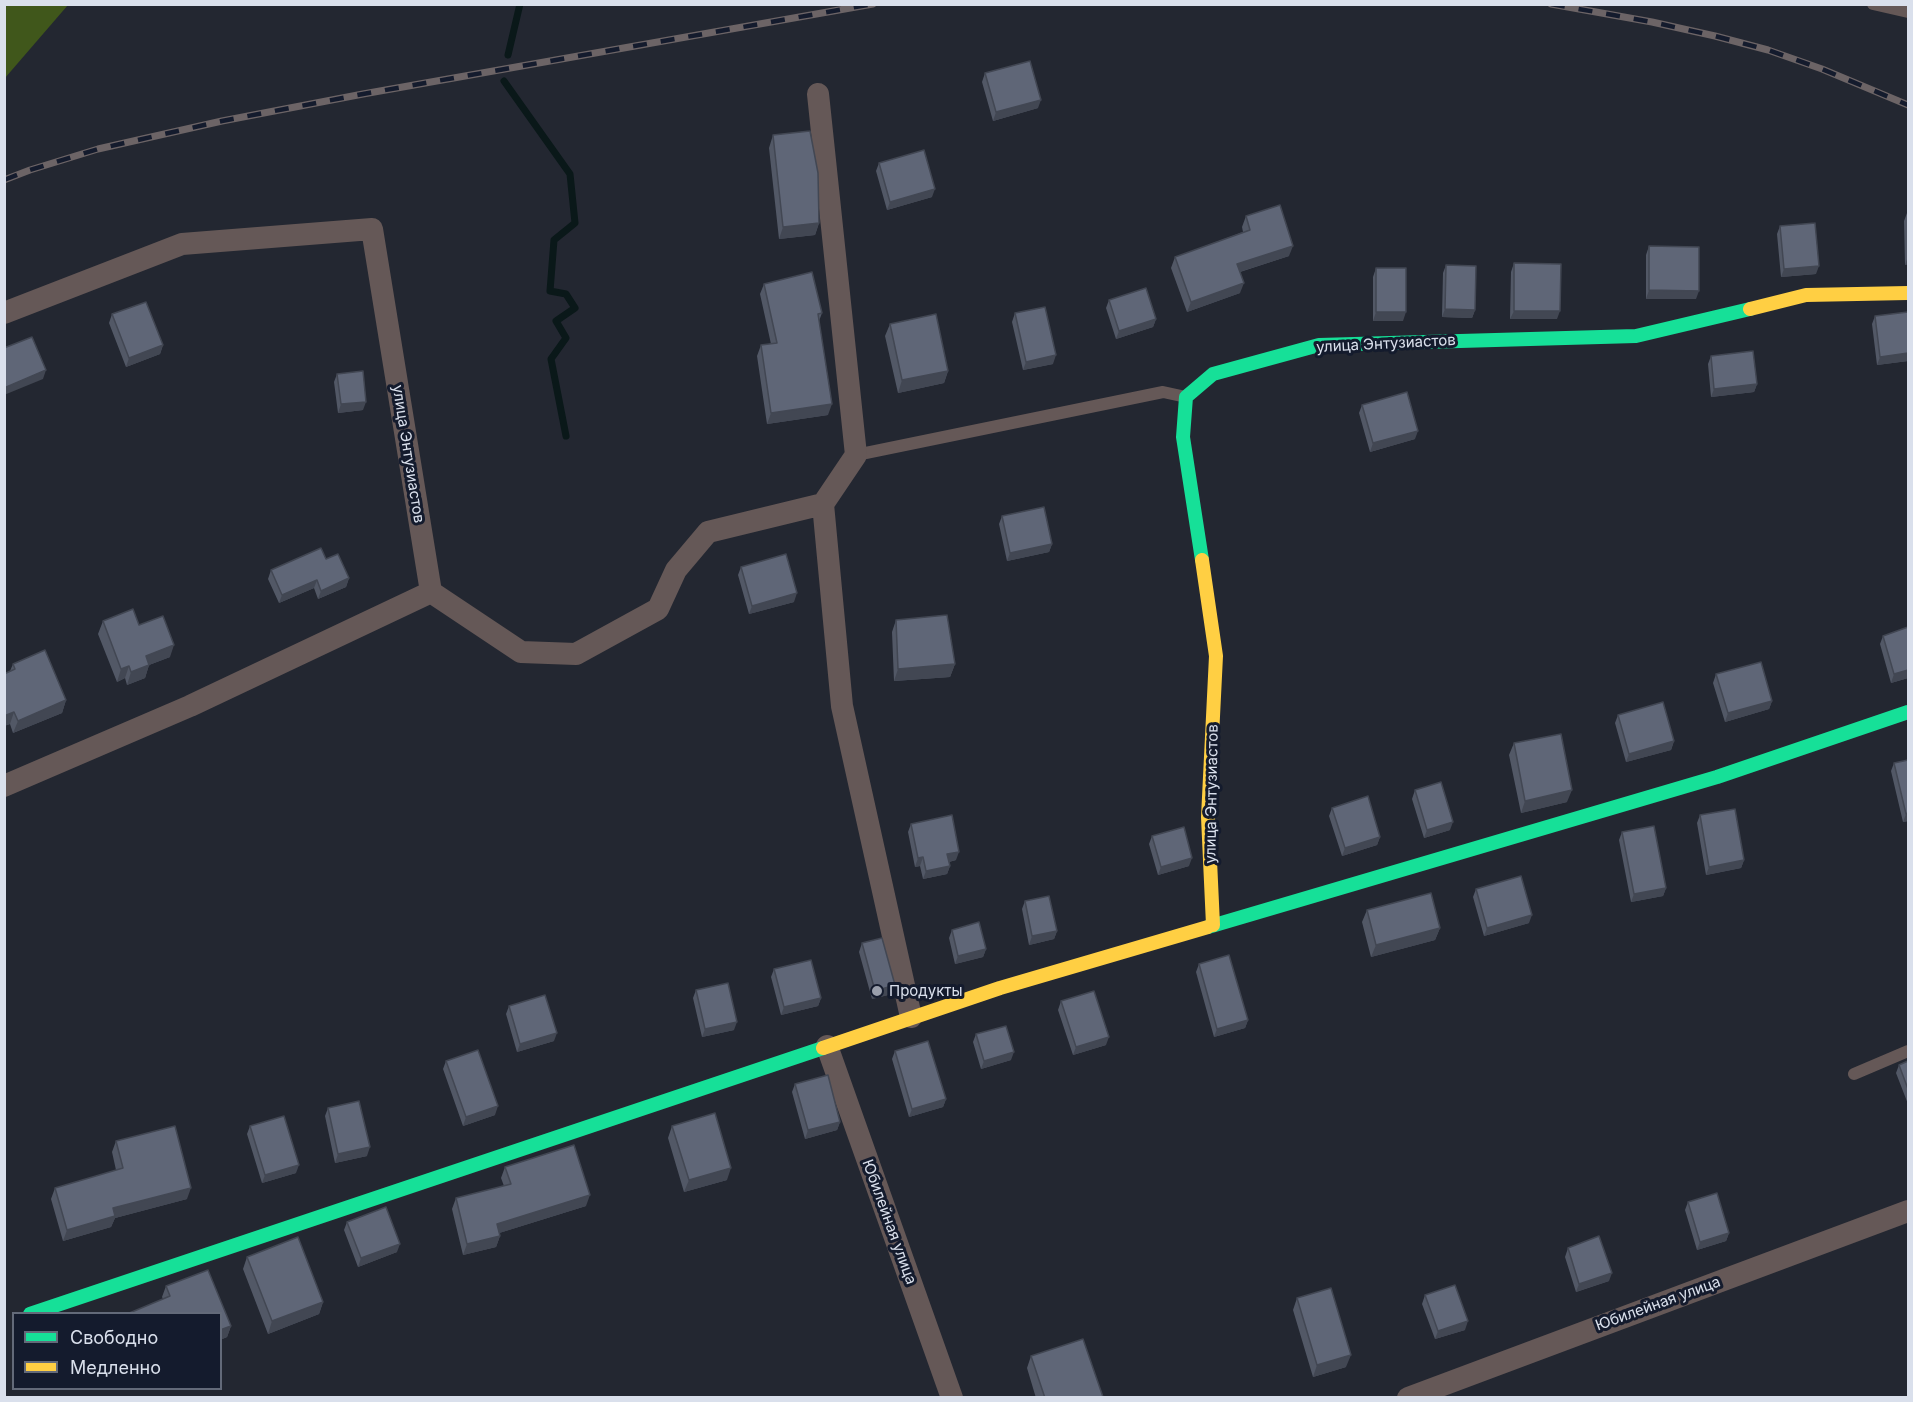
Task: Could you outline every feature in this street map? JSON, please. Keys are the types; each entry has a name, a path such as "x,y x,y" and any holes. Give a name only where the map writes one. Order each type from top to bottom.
{"street":[{"path":"818,94 856,455 823,504 842,706 911,1017"},
{"name":"улица Энтузиастов","path":"4,313 182,244 372,229 431,592"},
{"name":"улица Энтузиастов","path":"1213,925 1208,817 1216,656 1183,436 1186,398 1213,374 1320,345 1636,336 1806,295 1908,293"},
{"path":"4,786 190,706 431,592 521,652 576,654 658,609 676,570 708,532 823,504"},
{"path":"36,1312 1000,988 1717,777 1908,712"},
{"name":"Юбилейная улица","path":"827,1046 952,1398"},
{"name":"Юбилейная улица","path":"1408,1398 1908,1211"}],"lane":[{"path":"1873,4 1908,12"},
{"path":"856,455 1163,392 1186,398"},
{"path":"1854,1074 1908,1051"}],"green space":[{"path":"4,5 68,5 5,78"}],"building":[{"path":"1030,61 1041,100 996,112 985,73"},
{"path":"810,131 818,173 819,223 783,227 773,135"},
{"path":"924,150 935,189 890,202 879,163"},
{"path":"1280,205 1293,246 1237,264 1244,283 1191,302 1175,257 1250,230 1246,216"},
{"path":"1815,223 1819,266 1784,269 1780,226"},
{"path":"1649,246 1699,247 1699,291 1649,290"},
{"path":"1514,263 1561,264 1560,311 1514,311"},
{"path":"1446,265 1476,266 1475,310 1445,309"},
{"path":"1376,268 1406,268 1406,312 1376,312"},
{"path":"812,272 822,313 818,314 832,404 771,413 761,345 777,343 764,284"},
{"path":"1146,288 1156,319 1119,331 1109,300"},
{"path":"146,302 163,345 129,358 112,314"},
{"path":"1045,307 1056,355 1026,362 1015,313"},
{"path":"1908,312 1908,353 1880,357 1875,316"},
{"path":"936,314 948,371 902,380 890,324"},
{"path":"32,337 46,370 4,388 4,348"},
{"path":"1753,351 1757,384 1714,389 1711,356"},
{"path":"363,371 366,402 341,404 337,374"},
{"path":"1407,392 1418,431 1373,443 1362,405"},
{"path":"1044,507 1052,544 1010,553 1002,516"},
{"path":"321,548 326,559 338,554 349,578 321,591 317,580 282,595 271,570"},
{"path":"786,554 797,593 752,606 741,567"},
{"path":"133,609 139,625 163,616 174,645 146,656 149,665 131,672 129,666 121,669 103,621"},
{"path":"947,615 955,664 898,669 896,620"},
{"path":"1908,627 1908,670 1894,674 1883,636"},
{"path":"45,650 66,700 18,721 14,712 4,716 4,674 15,669 13,664"},
{"path":"1761,662 1772,701 1728,713 1716,674"},
{"path":"1663,702 1674,741 1629,754 1618,715"},
{"path":"1561,734 1572,790 1525,801 1514,743"},
{"path":"1908,760 1908,813 1906,814 1894,763"},
{"path":"1441,782 1453,822 1427,830 1415,790"},
{"path":"1368,796 1380,837 1345,848 1332,808"},
{"path":"1735,809 1744,860 1709,867 1700,815"},
{"path":"952,815 959,852 947,854 950,866 926,871 923,857 918,858 911,824"},
{"path":"1654,826 1666,888 1634,894 1622,832"},
{"path":"1184,827 1192,858 1161,867 1152,836"},
{"path":"1521,876 1532,915 1487,928 1476,889"},
{"path":"1431,893 1440,928 1376,945 1367,910"},
{"path":"1049,896 1057,931 1032,936 1025,901"},
{"path":"979,922 986,949 958,956 952,930"},
{"path":"882,938 895,985 875,991 862,943"},
{"path":"1229,955 1248,1020 1217,1029 1199,964"},
{"path":"811,960 821,998 784,1007 774,969"},
{"path":"728,983 737,1022 705,1029 696,990"},
{"path":"1094,991 1109,1037 1076,1047 1061,1001"},
{"path":"545,995 557,1033 520,1044 509,1006"},
{"path":"1006,1026 1014,1052 984,1061 976,1034"},
{"path":"928,1041 946,1099 912,1109 895,1051"},
{"path":"478,1050 498,1106 466,1117 446,1061"},
{"path":"1908,1061 1908,1089 1899,1065"},
{"path":"828,1075 840,1122 808,1130 795,1084"},
{"path":"359,1101 370,1147 338,1154 328,1108"},
{"path":"715,1113 731,1168 689,1180 672,1126"},
{"path":"284,1116 299,1165 265,1175 250,1126"},
{"path":"175,1126 191,1188 113,1208 115,1216 67,1230 55,1188 123,1168 116,1141"},
{"path":"574,1145 590,1195 497,1224 500,1236 467,1244 456,1198 511,1184 505,1167"},
{"path":"1717,1193 1729,1233 1700,1242 1688,1202"},
{"path":"386,1207 400,1244 361,1258 347,1222"},
{"path":"1599,1236 1612,1273 1579,1284 1568,1248"},
{"path":"298,1237 323,1302 272,1321 247,1257"},
{"path":"208,1270 231,1326 222,1329 222,1312 132,1312 170,1296 166,1286"},
{"path":"1455,1285 1468,1321 1438,1331 1425,1295"},
{"path":"1331,1288 1351,1355 1317,1365 1297,1298"},
{"path":"1083,1339 1103,1397 1045,1398 1031,1356"}],"waterway":[{"path":"508,55 520,4"},
{"path":"504,81 570,174 575,223 554,240 550,291 566,294 575,308 556,321 566,338 551,359 566,436"}],"railway":[{"path":"4,180 98,149 222,121 873,4"},
{"path":"1551,4 1652,22 1768,50 1822,69 1908,105"}],"traffic: fast":[{"path":"1202,560 1183,437 1186,397 1213,374 1319,345 1636,336 1750,309"},
{"path":"1208,927 1717,777 1908,712"},
{"path":"36,1312 823,1048"}],"traffic: slow":[{"path":"1750,309 1806,295 1908,293"},
{"path":"1202,560 1216,656 1208,817 1213,925"},
{"path":"823,1048 1000,988 1208,927"}],"place":[{"name":"Продукты","path":"877,991"}]}
